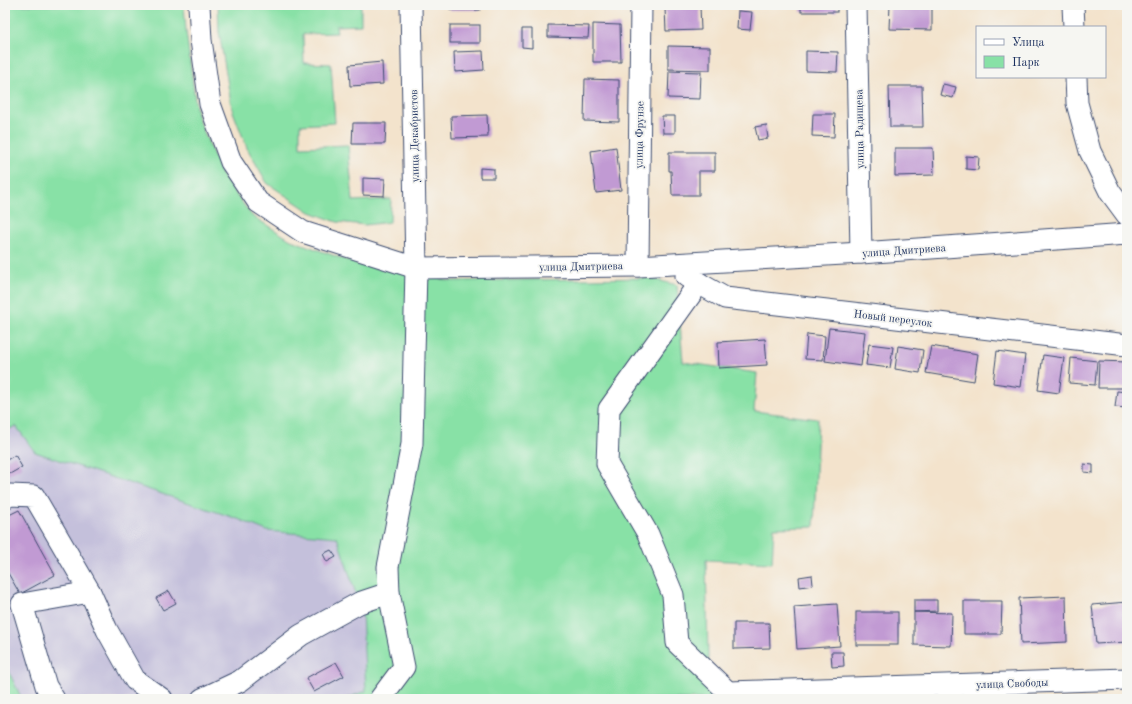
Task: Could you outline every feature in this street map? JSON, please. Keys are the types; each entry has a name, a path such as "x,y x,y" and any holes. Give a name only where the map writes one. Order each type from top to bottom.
{"street":[{"name":"улица Дмитриева","path":"199,5 201,40 210,104 231,162 258,202 303,232 416,268 638,266 861,253 1127,234"},
{"name":"улица Декабристов","path":"380,699 404,667 389,593 388,567 412,444 416,268 411,5"},
{"name":"улица Фрунзе","path":"638,266 641,5"},
{"name":"улица Радищева","path":"856,5 861,253"},
{"path":"1073,5 1074,26"},
{"path":"1076,78 1077,103 1090,150 1110,192 1127,215"},
{"name":"Новый переулок","path":"667,264 725,298 1127,345"},
{"name":"улица Свободы","path":"699,283 608,409 607,464 648,534 673,595 677,643 728,692 1127,679"},
{"path":"5,498 10,495 34,496 90,592 107,630 135,680 162,699"},
{"path":"54,699 46,686 13,601 90,592"},
{"path":"202,699 240,681 301,635 320,624 359,602 389,593"}],"shaded area":[{"path":"16,426 35,452 238,519 267,531 337,537 362,612 366,691 345,699 22,699 5,664 5,432"}],"green space":[{"path":"5,5 184,5 197,115 222,175 252,216 291,240 360,265 452,281 649,278 677,285 683,362 757,373 754,411 818,419 814,527 774,528 772,563 706,560 708,658 719,699 345,699 366,691 362,612 337,537 267,531 238,519 35,452 16,426 5,431"},
{"path":"218,5 361,5 361,25 336,26 337,33 303,34 304,63 331,64 335,123 300,125 300,147 348,145 353,201 391,199 390,222 365,225 337,222 310,212 267,183 247,148 232,109 219,32"},
{"path":"5,664 22,699 5,699"}],"building":[{"path":"450,5 480,5 480,10 450,10"},
{"path":"801,5 837,5 837,12 801,12"},
{"path":"890,5 932,5 932,30 889,29"},
{"path":"700,7 701,30 666,31 665,9"},
{"path":"738,11 752,12 750,30 737,29"},
{"path":"593,24 620,25 621,62 593,62"},
{"path":"450,25 480,25 480,43 450,43"},
{"path":"548,25 589,26 588,38 548,37"},
{"path":"522,29 532,29 532,48 522,47"},
{"path":"668,46 710,47 710,70 668,69"},
{"path":"483,51 484,70 455,72 454,52"},
{"path":"806,51 838,52 837,72 806,71"},
{"path":"382,62 383,84 350,86 349,65"},
{"path":"669,71 701,72 700,99 668,98"},
{"path":"585,79 619,80 619,122 584,121"},
{"path":"943,84 956,87 953,98 940,95"},
{"path":"889,86 922,86 923,127 890,127"},
{"path":"813,114 835,114 834,137 812,136"},
{"path":"487,115 488,137 452,138 451,116"},
{"path":"662,116 675,116 675,133 663,133"},
{"path":"353,123 386,123 385,144 352,144"},
{"path":"766,125 768,138 758,140 755,127"},
{"path":"616,147 621,190 596,193 591,151"},
{"path":"895,148 933,148 934,175 895,176"},
{"path":"669,152 715,152 715,171 699,171 699,195 672,195 671,171 669,171"},
{"path":"966,156 979,157 978,170 966,169"},
{"path":"480,168 494,169 494,178 480,178"},
{"path":"363,178 385,179 384,196 363,195"},
{"path":"829,328 865,332 861,366 825,361"},
{"path":"807,334 825,336 823,360 805,359"},
{"path":"765,339 767,365 719,368 718,342"},
{"path":"869,344 893,347 890,368 866,365"},
{"path":"898,346 923,350 920,373 895,369"},
{"path":"931,346 978,354 974,381 926,373"},
{"path":"997,351 1025,355 1021,387 993,383"},
{"path":"1043,355 1064,358 1059,393 1038,390"},
{"path":"1071,358 1097,361 1095,385 1069,383"},
{"path":"1099,361 1127,362 1127,388 1098,388"},
{"path":"1117,391 1127,392 1127,408 1115,407"},
{"path":"15,455 22,467 8,475 5,468 5,461"},
{"path":"1084,464 1093,465 1093,473 1084,472"},
{"path":"19,510 55,575 20,594 5,568 5,517"},
{"path":"331,550 336,557 327,562 323,554"},
{"path":"812,575 813,585 800,587 799,577"},
{"path":"169,591 176,603 163,610 156,598"},
{"path":"1066,596 1067,642 1021,644 1019,598"},
{"path":"914,600 937,600 937,611 914,612"},
{"path":"964,601 1002,601 1001,634 964,634"},
{"path":"1127,602 1127,642 1096,644 1092,605"},
{"path":"837,604 840,646 797,649 794,607"},
{"path":"856,612 898,612 898,645 856,645"},
{"path":"914,612 952,613 951,646 914,645"},
{"path":"734,623 769,623 770,648 734,649"},
{"path":"831,652 843,652 844,666 832,667"},
{"path":"336,662 344,676 314,692 306,678"}]}
